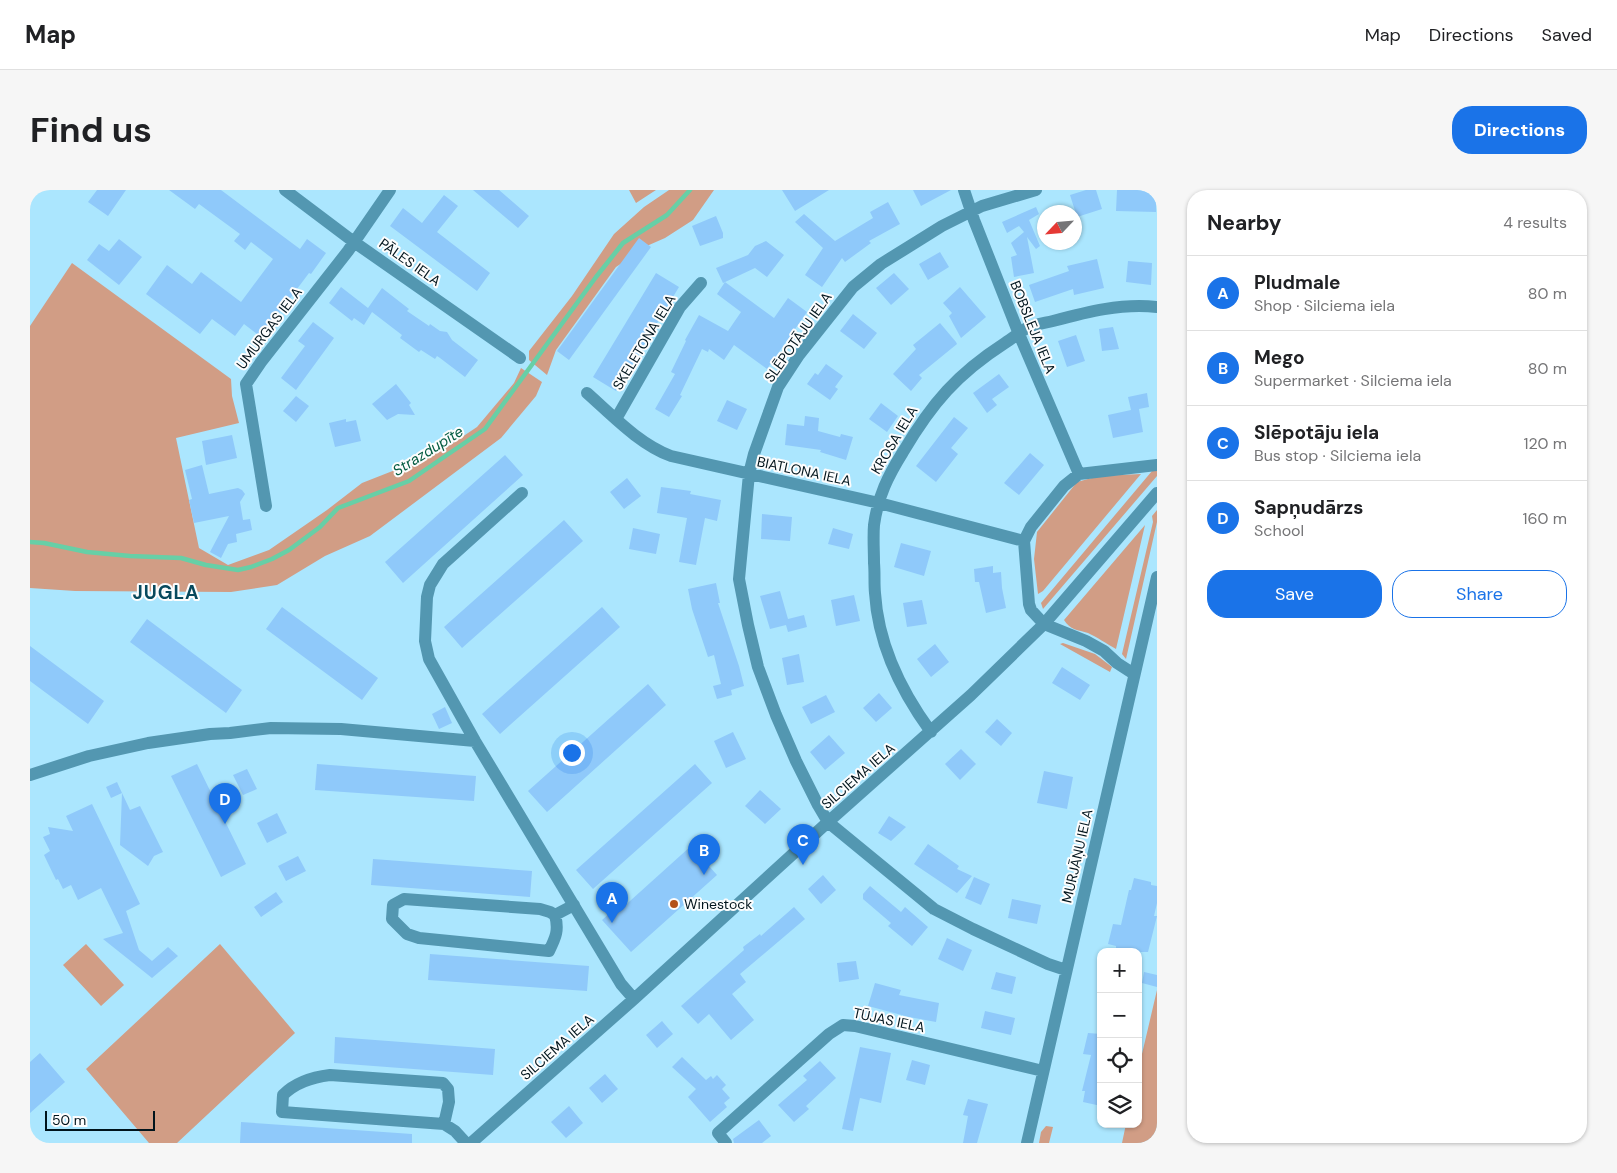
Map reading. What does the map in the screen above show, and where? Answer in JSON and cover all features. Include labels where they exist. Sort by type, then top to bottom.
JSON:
[{"type":"street","name":"PĀLES IELA","points":[[285,190],[354,242],[520,358]]},
{"type":"street","name":"UMURGAS IELA","points":[[266,506],[246,384],[354,242],[390,190]]},
{"type":"street","name":"BOBSLEJA IELA","points":[[964,190],[1019,334],[1079,474]]},
{"type":"street","name":"SLĒPOTĀJU IELA","points":[[1036,190],[971,211],[909,245],[881,264],[852,287],[799,355],[778,387],[754,454],[749,474],[739,579],[758,667],[776,715],[828,822],[934,909],[1048,964],[1066,970]]},
{"type":"street","name":"SKELETONA IELA","points":[[616,419],[680,307],[702,283]]},
{"type":"street","name":"KROSA IELA","points":[[931,732],[914,709],[898,679],[887,652],[880,623],[875,594],[874,526],[886,481],[932,407],[953,383],[973,365],[1028,327],[1110,307],[1143,305],[1157,307]]},
{"type":"street","name":"BIATLONA IELA","points":[[587,393],[655,450],[671,456],[879,502],[1024,541]]},
{"type":"street","points":[[1134,674],[1086,641],[1044,624],[1031,610],[1024,541],[1031,527],[1064,486],[1079,474],[1157,465]]},
{"type":"street","points":[[522,493],[443,564],[430,585],[427,597],[425,641],[429,659],[475,741],[621,984],[634,999]]},
{"type":"street","name":"SILCIEMA IELA","points":[[471,1143],[634,999],[828,822],[931,732],[1044,624],[1157,493]]},
{"type":"street","name":"MURJĀŅU IELA","points":[[1027,1143],[1157,577]]},
{"type":"street","points":[[30,775],[89,756],[148,743],[271,728],[341,729],[475,741]]},
{"type":"street","points":[[404,899],[540,909],[550,912],[554,916],[558,926],[557,936],[549,951],[419,938],[407,934],[392,919],[394,905],[404,899]]},
{"type":"street","points":[[554,916],[574,905]]},
{"type":"street","name":"TŪJAS IELA","points":[[726,1143],[718,1133],[829,1034],[843,1026],[855,1026],[1043,1071]]},
{"type":"street","points":[[444,1124],[448,1102],[448,1088],[443,1083],[321,1076],[292,1087],[283,1095],[282,1112],[444,1124],[455,1131],[466,1143]]},
{"type":"shaded area","points":[[629,190],[656,190],[636,203]]},
{"type":"shaded area","points":[[669,190],[714,190],[693,220],[665,238],[649,245],[616,267],[556,350],[547,375],[529,360],[529,351],[572,296],[614,234],[644,207]]},
{"type":"shaded area","points":[[72,263],[231,379],[232,396],[239,423],[176,438],[199,548],[228,565],[269,550],[362,483],[418,461],[447,447],[477,427],[514,383],[521,368],[542,382],[536,396],[501,438],[370,536],[325,556],[277,585],[231,592],[75,591],[30,588],[30,326]]},
{"type":"shaded area","points":[[1157,470],[1157,476],[1043,609],[1041,603],[1152,471]]},
{"type":"shaded area","points":[[1141,474],[1043,591],[1038,594],[1034,559],[1037,532],[1077,482],[1099,476]]},
{"type":"shaded area","points":[[1157,510],[1157,522],[1126,659],[1122,654],[1153,522],[1152,516]]},
{"type":"shaded area","points":[[1145,525],[1116,649],[1088,633],[1072,628],[1064,620]]},
{"type":"shaded area","points":[[1063,643],[1095,654],[1112,667],[1110,672],[1060,644]]},
{"type":"shaded area","points":[[86,944],[124,985],[101,1006],[63,965]]},
{"type":"shaded area","points":[[220,944],[295,1033],[177,1143],[149,1143],[86,1069]]},
{"type":"shaded area","points":[[1157,990],[1157,1143],[1122,1143],[1125,1128],[1142,1128],[1142,1054]]},
{"type":"shaded area","points":[[1046,1126],[1053,1127],[1049,1143],[1039,1143],[1041,1132]]},
{"type":"building","points":[[97,190],[126,190],[108,216],[88,202]]},
{"type":"building","points":[[169,190],[221,190],[300,249],[307,239],[326,253],[261,337],[244,324],[235,336],[212,319],[200,334],[146,294],[167,265],[192,284],[201,272],[241,302],[273,259],[251,242],[245,250],[234,241],[240,234],[199,204],[195,209]]},
{"type":"building","points":[[473,190],[499,190],[529,216],[518,228]]},
{"type":"building","points":[[782,190],[829,190],[795,211]]},
{"type":"building","points":[[913,190],[951,190],[921,206]]},
{"type":"building","points":[[1086,190],[1096,190],[1102,209],[1082,215],[1082,205],[1073,205],[1070,195]]},
{"type":"building","points":[[1117,190],[1156,190],[1156,212],[1116,211]]},
{"type":"building","points":[[444,195],[458,206],[437,232],[490,273],[477,291],[390,226],[403,208],[422,223]]},
{"type":"building","points":[[888,202],[900,224],[869,241],[871,243],[845,262],[842,258],[822,287],[805,275],[823,248],[795,222],[804,214],[835,241],[873,218],[870,212]]},
{"type":"building","points":[[1036,207],[1037,215],[1029,220],[1037,239],[1037,248],[1027,237],[1034,273],[1014,277],[1011,257],[1017,255],[1011,243],[1024,232],[1019,226],[1007,233],[1002,222]]},
{"type":"building","points":[[716,216],[723,233],[723,238],[700,246],[692,226]]},
{"type":"building","points":[[639,238],[651,247],[569,360],[557,351]]},
{"type":"building","points":[[119,239],[142,257],[119,285],[87,260],[99,244],[109,251]]},
{"type":"building","points":[[766,241],[784,255],[767,277],[755,268],[723,283],[716,268],[748,255],[755,246]]},
{"type":"building","points":[[940,252],[949,267],[928,280],[919,264]]},
{"type":"building","points":[[1097,259],[1104,288],[1074,295],[1073,289],[1035,302],[1029,285],[1069,271],[1067,266]]},
{"type":"building","points":[[1128,261],[1152,263],[1151,285],[1126,282]]},
{"type":"building","points":[[656,273],[679,287],[616,391],[593,377]]},
{"type":"building","points":[[894,273],[909,289],[891,305],[876,288]]},
{"type":"building","points":[[725,282],[774,318],[788,298],[807,312],[767,369],[734,345],[724,360],[709,349],[708,352],[702,349],[680,395],[682,396],[669,417],[655,409],[675,374],[671,372],[685,340],[699,315],[728,331],[741,312],[717,294]]},
{"type":"building","points":[[341,287],[368,308],[382,288],[409,309],[407,311],[429,326],[430,324],[440,331],[447,332],[452,340],[478,360],[465,377],[437,356],[435,359],[421,350],[419,352],[400,338],[402,335],[372,312],[364,325],[354,318],[352,321],[329,303]]},
{"type":"building","points":[[960,287],[986,317],[961,338],[949,316],[952,313],[943,303]]},
{"type":"building","points":[[853,314],[877,333],[864,349],[840,331]]},
{"type":"building","points":[[313,322],[334,338],[296,390],[281,378],[305,346],[298,341]]},
{"type":"building","points":[[940,323],[957,344],[919,375],[922,378],[911,391],[893,374],[916,349],[913,345]]},
{"type":"building","points":[[1113,327],[1119,349],[1102,351],[1099,329]]},
{"type":"building","points":[[1076,335],[1085,361],[1067,367],[1058,341]]},
{"type":"building","points":[[826,364],[843,376],[835,387],[838,389],[830,400],[807,384],[815,373],[818,375]]},
{"type":"building","points":[[999,374],[1009,387],[992,399],[997,405],[987,413],[973,393]]},
{"type":"building","points":[[396,384],[411,403],[409,405],[415,415],[398,414],[387,420],[372,404]]},
{"type":"building","points":[[1147,393],[1149,407],[1139,409],[1143,432],[1113,438],[1108,415],[1131,410],[1128,397]]},
{"type":"building","points":[[296,396],[309,406],[296,422],[283,411]]},
{"type":"building","points":[[727,400],[747,409],[737,430],[717,421]]},
{"type":"building","points":[[881,403],[898,416],[887,432],[869,419]]},
{"type":"building","points":[[805,416],[819,418],[818,431],[840,437],[841,434],[853,437],[846,460],[820,452],[821,450],[785,445],[787,424],[804,426]]},
{"type":"building","points":[[954,417],[968,428],[951,448],[958,454],[936,482],[916,466]]},
{"type":"building","points":[[346,419],[346,422],[356,420],[361,441],[335,447],[329,423]]},
{"type":"building","points":[[232,435],[237,458],[206,465],[202,441]]},
{"type":"building","points":[[1030,453],[1044,465],[1019,495],[1004,483]]},
{"type":"building","points":[[505,455],[523,475],[403,583],[385,562]]},
{"type":"building","points":[[202,465],[209,494],[238,488],[245,494],[240,502],[243,520],[250,519],[252,530],[236,534],[237,542],[228,544],[221,558],[210,552],[229,516],[194,523],[189,500],[192,499],[185,470]]},
{"type":"building","points":[[627,478],[641,496],[624,509],[610,492]]},
{"type":"building","points":[[661,487],[691,491],[690,494],[721,500],[717,521],[705,518],[696,565],[679,562],[687,518],[657,513]]},
{"type":"building","points":[[762,514],[792,517],[790,541],[761,539]]},
{"type":"building","points":[[564,520],[583,541],[462,648],[444,627]]},
{"type":"building","points":[[633,528],[660,534],[656,554],[629,549]]},
{"type":"building","points":[[833,528],[853,534],[849,549],[828,544]]},
{"type":"building","points":[[901,543],[931,551],[924,576],[894,567]]},
{"type":"building","points":[[993,566],[993,573],[1001,572],[1006,608],[986,613],[979,582],[975,582],[974,569]]},
{"type":"building","points":[[716,583],[720,603],[718,603],[744,686],[731,690],[732,695],[717,699],[713,686],[721,684],[714,655],[708,657],[692,609],[688,589]]},
{"type":"building","points":[[780,591],[788,619],[804,615],[807,627],[788,632],[786,625],[770,629],[760,596]]},
{"type":"building","points":[[854,595],[860,621],[836,626],[831,600]]},
{"type":"building","points":[[922,600],[927,624],[907,627],[903,603]]},
{"type":"building","points":[[282,607],[378,678],[362,700],[266,629]]},
{"type":"building","points":[[602,607],[620,627],[500,734],[482,714]]},
{"type":"building","points":[[147,619],[242,690],[226,713],[130,642]]},
{"type":"building","points":[[935,644],[949,662],[931,677],[917,659]]},
{"type":"building","points":[[30,646],[104,701],[88,724],[30,681]]},
{"type":"building","points":[[799,654],[804,682],[787,685],[782,658]]},
{"type":"building","points":[[1062,667],[1090,685],[1080,700],[1052,683]]},
{"type":"building","points":[[648,684],[666,705],[547,812],[528,791]]},
{"type":"building","points":[[879,693],[892,708],[876,722],[863,708]]},
{"type":"building","points":[[826,695],[835,712],[811,724],[802,707]]},
{"type":"building","points":[[445,707],[452,723],[439,729],[432,714]]},
{"type":"building","points":[[997,719],[1012,733],[1001,746],[985,732]]},
{"type":"building","points":[[733,732],[746,759],[726,768],[714,741]]},
{"type":"building","points":[[829,735],[845,753],[825,770],[810,752]]},
{"type":"building","points":[[961,749],[976,764],[960,780],[945,764]]},
{"type":"building","points":[[197,764],[246,864],[221,877],[171,776]]},
{"type":"building","points":[[317,764],[476,776],[474,801],[315,790]]},
{"type":"building","points":[[695,764],[712,783],[593,889],[576,870]]},
{"type":"building","points":[[247,769],[257,789],[243,795],[233,775]]},
{"type":"building","points":[[1044,771],[1073,777],[1067,809],[1037,803]]},
{"type":"building","points":[[117,782],[122,793],[111,798],[106,787]]},
{"type":"building","points":[[760,790],[781,809],[765,824],[745,806]]},
{"type":"building","points":[[122,793],[130,810],[140,806],[163,852],[154,856],[148,866],[120,845]]},
{"type":"building","points":[[92,804],[140,904],[126,911],[139,950],[152,961],[168,947],[178,956],[152,978],[103,939],[123,933],[101,888],[78,900],[71,885],[63,889],[58,879],[56,880],[44,855],[50,851],[43,837],[50,834],[48,827],[73,831],[66,816]]},
{"type":"building","points":[[277,813],[287,833],[267,843],[257,823]]},
{"type":"building","points":[[889,816],[906,827],[891,841],[878,833]]},
{"type":"building","points":[[928,844],[959,866],[957,869],[972,876],[957,893],[914,864]]},
{"type":"building","points":[[691,846],[717,875],[631,952],[602,920],[617,907],[620,910]]},
{"type":"building","points":[[298,856],[306,871],[286,881],[278,866]]},
{"type":"building","points":[[373,859],[532,871],[530,897],[371,885]]},
{"type":"building","points":[[823,875],[836,890],[821,904],[808,889]]},
{"type":"building","points":[[974,877],[990,884],[981,905],[965,898]]},
{"type":"building","points":[[1134,878],[1151,882],[1151,885],[1157,886],[1157,903],[1154,916],[1157,916],[1148,952],[1142,952],[1142,948],[1116,948],[1116,946],[1108,944],[1113,924],[1121,925],[1129,890],[1131,890]]},
{"type":"building","points":[[870,886],[901,912],[905,907],[928,927],[912,946],[888,926],[891,923],[863,899],[863,894]]},
{"type":"building","points":[[276,892],[283,902],[261,917],[254,907]]},
{"type":"building","points":[[1012,899],[1041,905],[1037,924],[1008,918]]},
{"type":"building","points":[[794,907],[805,919],[740,974],[746,982],[732,994],[754,1020],[731,1040],[709,1014],[698,1024],[681,1006],[744,950],[743,947],[760,934],[761,936]]},
{"type":"building","points":[[947,938],[972,950],[963,971],[938,959]]},
{"type":"building","points":[[430,954],[589,966],[587,991],[428,980]]},
{"type":"building","points":[[856,961],[859,979],[839,982],[837,963]]},
{"type":"building","points":[[996,972],[1016,977],[1012,994],[991,989]]},
{"type":"building","points":[[1144,972],[1157,975],[1157,987],[1142,983]]},
{"type":"building","points":[[875,983],[901,990],[899,995],[939,1003],[936,1022],[868,1006]]},
{"type":"building","points":[[985,1011],[1015,1018],[1011,1035],[981,1028]]},
{"type":"building","points":[[662,1021],[673,1034],[657,1048],[646,1035]]},
{"type":"building","points":[[1088,1033],[1097,1034],[1097,1105],[1083,1102],[1085,1091],[1082,1091],[1091,1055],[1083,1054]]},
{"type":"building","points":[[335,1037],[495,1049],[493,1075],[334,1063]]},
{"type":"building","points":[[860,1047],[891,1053],[881,1103],[860,1098],[853,1131],[842,1129]]},
{"type":"building","points":[[40,1053],[65,1082],[30,1113],[30,1062]]},
{"type":"building","points":[[682,1057],[706,1080],[711,1076],[713,1079],[717,1075],[726,1085],[722,1089],[730,1098],[724,1103],[727,1107],[710,1122],[688,1097],[696,1089],[672,1067]]},
{"type":"building","points":[[912,1060],[930,1065],[925,1085],[906,1080]]},
{"type":"building","points":[[820,1061],[836,1078],[806,1106],[809,1109],[794,1122],[778,1105],[807,1080],[803,1076]]},
{"type":"building","points":[[605,1074],[618,1089],[602,1103],[589,1088]]},
{"type":"building","points":[[968,1099],[988,1104],[977,1143],[963,1143],[968,1116],[963,1115]]},
{"type":"building","points":[[569,1106],[583,1123],[566,1138],[551,1122]]},
{"type":"building","points":[[759,1120],[771,1136],[762,1143],[734,1143],[733,1139]]},
{"type":"building","points":[[241,1122],[412,1134],[412,1143],[240,1143]]},
{"type":"waterway","name":"Strazdupīte","points":[[30,542],[87,552],[181,558],[206,565],[238,570],[272,559],[289,550],[320,527],[338,508],[409,481],[485,429],[623,243],[667,215],[690,190]]},
{"type":"place","name":"Sapņudārzs","points":[[225,824]]},
{"type":"place","name":"Slēpotāju iela","points":[[803,865]]},
{"type":"place","name":"Mego","points":[[704,875]]},
{"type":"place","name":"Winestock","points":[[674,904]]},
{"type":"place","name":"Pludmale","points":[[612,923]]},
{"type":"district","name":"JUGLA","points":[[166,592]]}]
